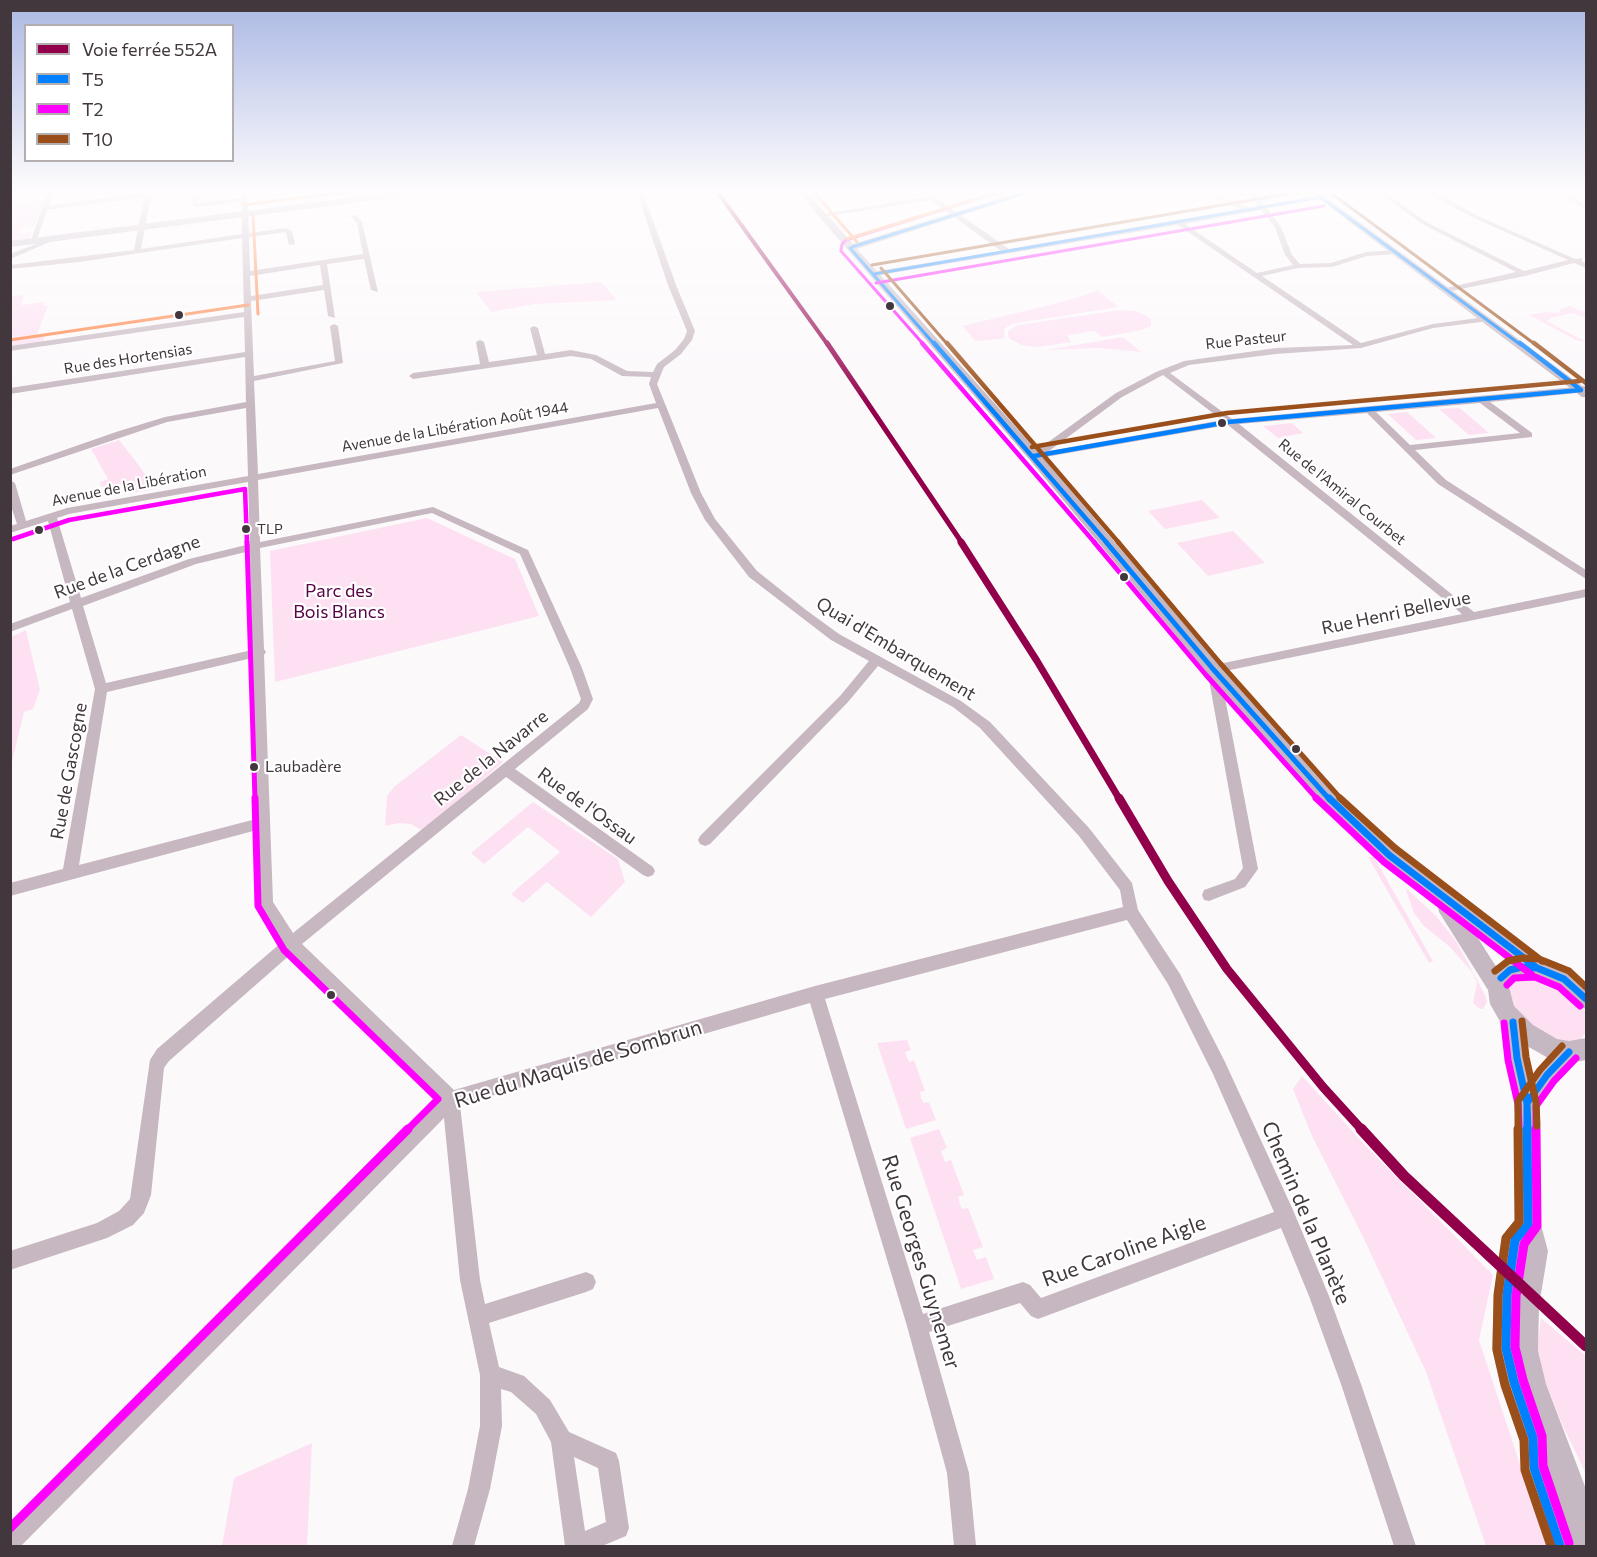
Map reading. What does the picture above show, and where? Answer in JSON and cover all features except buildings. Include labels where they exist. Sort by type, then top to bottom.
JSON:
[{"type":"main road","points":[[864,263],[1034,456],[1213,669],[1332,802],[1389,855],[1430,888],[1537,968],[1564,979],[1586,998]]},
{"type":"main road","points":[[1410,263],[1585,391]]},
{"type":"main road","points":[[1430,888],[1469,939],[1498,987],[1501,1004],[1513,1022],[1539,1042],[1578,1050]]},
{"type":"main road","points":[[1498,987],[1502,976],[1510,969],[1537,968]]},
{"type":"main road","points":[[1513,1022],[1517,1058],[1527,1103],[1528,1225],[1535,1251],[1526,1306],[1524,1351],[1532,1384],[1587,1527]]},
{"type":"main road","points":[[1527,1103],[1547,1075],[1578,1050]]},
{"type":"main road","points":[[1528,1225],[1515,1240],[1507,1295],[1506,1348],[1514,1382],[1572,1546]]},
{"type":"main road","points":[[1533,1438],[1534,1468],[1560,1546]]},
{"type":"street","points":[[10,267],[47,263]]},
{"type":"street","points":[[246,263],[266,903],[291,944],[451,1099],[470,1280],[490,1375],[491,1426],[479,1489],[463,1546]]},
{"type":"street","points":[[247,274],[323,263],[332,316]]},
{"type":"street","points":[[369,263],[375,290]]},
{"type":"street","points":[[413,376],[579,353],[626,374],[655,375],[660,366],[688,340],[691,331],[664,263]]},
{"type":"street","points":[[874,274],[943,263]]},
{"type":"street","points":[[1238,263],[1361,346]]},
{"type":"street","points":[[1295,263],[1298,266]]},
{"type":"street","points":[[1256,275],[1298,266],[1339,263]]},
{"type":"street","points":[[1503,263],[1526,274]]},
{"type":"street","points":[[1449,290],[1570,263]]},
{"type":"street","points":[[248,299],[327,287]]},
{"type":"street","points":[[10,349],[249,314]]},
{"type":"street","name":"Rue Pasteur","points":[[1034,456],[1119,395],[1164,372],[1193,362],[1255,353],[1361,346],[1433,326],[1486,319]]},
{"type":"street","points":[[251,379],[339,363],[334,326]]},
{"type":"street","points":[[534,328],[542,357]]},
{"type":"street","points":[[480,342],[485,365]]},
{"type":"street","name":"Rue des Hortensias","points":[[10,391],[250,354]]},
{"type":"street","name":"Rue de l'Amiral Courbet","points":[[1164,372],[1472,616]]},
{"type":"street","name":"Quai d'Embarquement","points":[[655,375],[653,384],[660,405],[696,493],[710,520],[727,544],[753,573],[835,637],[949,699],[985,725],[1084,832],[1127,888],[1131,912]]},
{"type":"street","points":[[1034,456],[1228,422],[1585,391]]},
{"type":"street","points":[[1407,448],[1528,435],[1482,400]]},
{"type":"street","points":[[10,472],[165,420],[252,404]]},
{"type":"street","name":"Avenue de la Libération Août 1944","points":[[254,478],[660,405]]},
{"type":"street","points":[[1369,410],[1442,483],[1587,575]]},
{"type":"street","name":"Avenue de la Libération","points":[[10,530],[67,511],[254,478]]},
{"type":"street","points":[[10,483],[22,525]]},
{"type":"street","name":"Rue de la Cerdagne","points":[[10,628],[193,561],[256,545],[428,510],[525,552]]},
{"type":"street","name":"Rue de Gascogne","points":[[51,516],[101,689],[70,874]]},
{"type":"street","name":"Rue de la Navarre","points":[[10,1262],[100,1232],[126,1218],[137,1206],[142,1195],[154,1081],[159,1061],[163,1055],[291,944],[584,705],[587,699],[576,668],[525,552]]},
{"type":"street","name":"Rue Henri Bellevue","points":[[1213,669],[1587,593]]},
{"type":"street","points":[[101,689],[260,652]]},
{"type":"street","points":[[705,840],[844,699],[876,660]]},
{"type":"street","points":[[1209,894],[1240,883],[1251,869],[1213,669]]},
{"type":"street","name":"Rue de l'Ossau","points":[[506,770],[648,871]]},
{"type":"street","points":[[10,890],[265,822]]},
{"type":"street","name":"Rue du Maquis de Sombrun","points":[[10,1541],[451,1099],[815,994],[1131,912]]},
{"type":"street","name":"Chemin de la Planète","points":[[1131,912],[1184,999],[1219,1068],[1286,1217],[1339,1351],[1406,1546]]},
{"type":"street","name":"Rue Georges Guynemer","points":[[815,994],[917,1326],[958,1473],[965,1546]]},
{"type":"street","name":"Rue Caroline Aigle","points":[[917,1326],[1023,1292],[1038,1309],[1286,1217]]},
{"type":"street","points":[[478,1316],[586,1282]]},
{"type":"street","points":[[490,1375],[517,1383],[543,1407],[561,1440]]},
{"type":"green space","points":[[601,282],[617,300],[535,304],[491,312],[476,292]]},
{"type":"green space","points":[[1096,291],[1118,307],[1011,324],[1004,329],[1005,338],[976,341],[962,326],[1066,301]]},
{"type":"green space","points":[[24,295],[21,305],[45,302],[43,306],[48,306],[37,335],[45,336],[43,342],[11,347],[10,297]]},
{"type":"green space","points":[[1570,306],[1586,313],[1586,318],[1573,313],[1547,321],[1586,342],[1576,340],[1529,315],[1545,312],[1557,313],[1560,312],[1559,309]]},
{"type":"green space","points":[[1120,310],[1135,311],[1147,316],[1151,319],[1151,326],[1142,330],[1102,337],[1095,331],[1067,335],[1071,342],[1038,347],[1022,345],[1010,339],[1008,335],[1008,331],[1018,325]]},
{"type":"green space","points":[[1123,337],[1141,352],[1099,348],[1046,350]]},
{"type":"green space","points":[[1459,408],[1489,433],[1469,435],[1439,409]]},
{"type":"green space","points":[[1407,412],[1436,438],[1416,440],[1388,414]]},
{"type":"green space","points":[[1292,423],[1303,433],[1278,438],[1263,426]]},
{"type":"green space","points":[[119,440],[156,489],[132,493],[134,481],[101,487],[100,482],[108,479],[91,449]]},
{"type":"green space","points":[[1202,500],[1220,518],[1165,529],[1148,511]]},
{"type":"green space","name":"Parc des Bois Blancs","points":[[427,518],[515,559],[539,616],[275,682],[270,551]]},
{"type":"green space","points":[[1233,531],[1265,563],[1208,576],[1177,543]]},
{"type":"green space","points":[[26,630],[40,690],[33,709],[24,712],[11,766],[11,637]]},
{"type":"green space","points":[[461,735],[503,762],[423,831],[411,824],[399,823],[385,826],[387,796],[394,787]]},
{"type":"green space","points":[[533,802],[618,859],[625,882],[591,917],[547,882],[523,903],[511,894],[560,852],[528,827],[484,864],[471,853]]},
{"type":"green space","points":[[1368,857],[1374,857],[1433,961],[1429,963]]},
{"type":"green space","points":[[1405,887],[1436,916],[1456,941],[1485,995],[1487,1002],[1483,1009],[1473,1003],[1477,983],[1472,972],[1450,947],[1424,926],[1414,913]]},
{"type":"green space","points":[[1524,974],[1542,976],[1577,998],[1586,1013],[1586,1032],[1580,1040],[1564,1043],[1545,1037],[1513,1009],[1508,993],[1512,981]]},
{"type":"green space","points":[[907,1040],[911,1050],[905,1052],[909,1062],[914,1060],[925,1091],[920,1092],[921,1098],[924,1103],[929,1102],[936,1120],[906,1129],[877,1043]]},
{"type":"green space","points":[[1302,1076],[1364,1144],[1493,1275],[1479,1340],[1547,1546],[1486,1546],[1426,1372],[1364,1239],[1312,1136],[1293,1089]]},
{"type":"green space","points":[[939,1129],[947,1148],[941,1151],[945,1162],[951,1160],[964,1195],[958,1197],[960,1204],[962,1209],[968,1208],[983,1247],[973,1250],[977,1260],[986,1257],[994,1279],[961,1289],[910,1138]]},
{"type":"green space","points":[[1541,1318],[1586,1356],[1586,1474],[1536,1360]]},
{"type":"green space","points":[[312,1443],[307,1546],[222,1546],[234,1478]]},
{"type":"rail line","name":"552A","points":[[769,263],[927,488],[1037,661],[1168,881],[1227,969],[1323,1087],[1404,1176],[1586,1346]]},
{"type":"transit line","points":[[255,263],[258,314]]},
{"type":"transit line","name":"T2","points":[[851,263],[1027,462],[1206,675],[1325,808],[1384,862],[1532,975]]},
{"type":"transit line","name":"T5","points":[[863,263],[1034,456],[1213,669],[1332,802],[1389,855],[1537,968]]},
{"type":"transit line","name":"T10","points":[[872,265],[886,263]]},
{"type":"transit line","name":"T5","points":[[874,274],[940,263]]},
{"type":"transit line","name":"T2","points":[[876,283],[994,263]]},
{"type":"transit line","name":"T5","points":[[1412,263],[1581,390]]},
{"type":"transit line","name":"T10","points":[[1427,263],[1586,383]]},
{"type":"transit line","name":"T10","points":[[881,268],[1041,450],[1220,663],[1338,796],[1395,848],[1542,961]]},
{"type":"transit line","points":[[10,340],[248,305]]},
{"type":"transit line","name":"T10","points":[[1032,447],[1227,413],[1580,381]]},
{"type":"transit line","name":"T5","points":[[1034,456],[1228,422],[1581,390]]},
{"type":"transit line","name":"T2","points":[[10,1528],[438,1099],[284,950],[258,906],[245,489],[69,520],[13,539]]},
{"type":"transit line","name":"T10","points":[[1495,971],[1508,961],[1522,958],[1539,959],[1569,971],[1586,987]]},
{"type":"transit line","name":"T5","points":[[1501,978],[1510,970],[1522,967],[1537,968],[1564,979],[1586,999]]},
{"type":"transit line","name":"T2","points":[[1507,985],[1514,978],[1535,977],[1559,987],[1580,1006]]},
{"type":"transit line","name":"T10","points":[[1522,1021],[1526,1057],[1536,1102],[1537,1126]]},
{"type":"transit line","name":"T5","points":[[1513,1022],[1517,1058],[1527,1103],[1528,1225],[1515,1240],[1507,1295],[1506,1348],[1514,1382],[1533,1438],[1534,1468],[1560,1546]]},
{"type":"transit line","name":"T2","points":[[1504,1023],[1508,1060],[1518,1104],[1519,1126]]},
{"type":"transit line","name":"T10","points":[[1551,1546],[1525,1470],[1524,1440],[1505,1385],[1497,1350],[1498,1295],[1506,1238],[1519,1222],[1518,1101],[1540,1070],[1562,1046]]},
{"type":"transit line","name":"T5","points":[[1528,1130],[1527,1103],[1547,1075],[1569,1052]]},
{"type":"transit line","name":"T2","points":[[1569,1543],[1543,1466],[1542,1436],[1523,1380],[1515,1347],[1516,1296],[1524,1244],[1537,1226],[1536,1106],[1554,1081],[1576,1058]]},
{"type":"place","name":"TLP","points":[[246,529]]},
{"type":"place","name":"Laubadère","points":[[254,767]]}]
